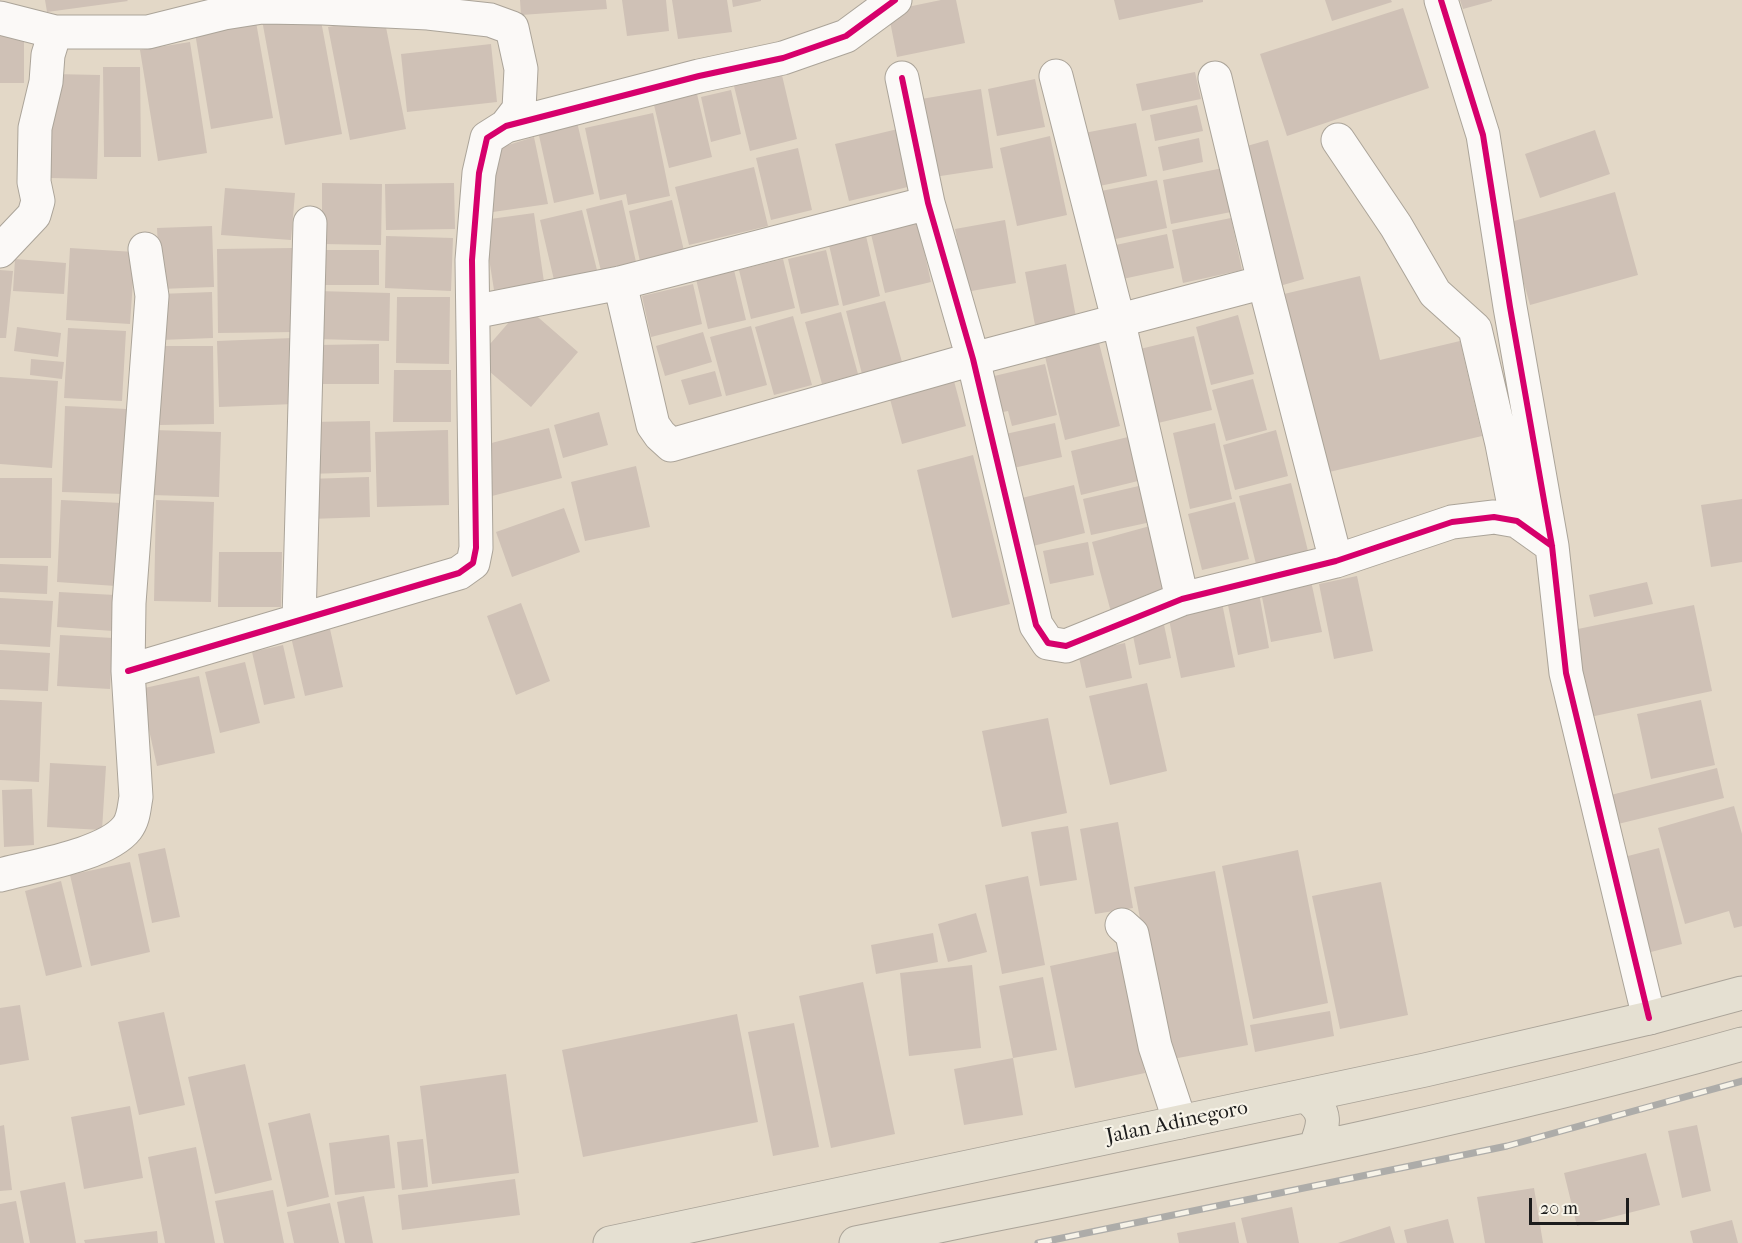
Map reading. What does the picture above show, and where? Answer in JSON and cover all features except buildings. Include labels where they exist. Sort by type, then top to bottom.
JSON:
[{"type":"highway","name":"Jalan Adinegoro","points":[[610,1243],[1425,1070],[1649,1018],[1742,993]]},
{"type":"highway","points":[[856,1243],[1315,1148],[1652,1069],[1742,1044]]},
{"type":"highway","points":[[1425,1070],[1419,1084],[1418,1098],[1432,1121]]},
{"type":"highway","points":[[1305,1096],[1317,1103],[1323,1116],[1315,1148]]},
{"type":"street","points":[[128,671],[459,573],[473,563],[476,548],[472,260],[479,173],[487,138],[506,126],[699,76],[783,58],[846,36],[895,0]]},
{"type":"street","points":[[1442,0],[1483,135],[1510,307],[1552,546],[1566,673],[1649,1018]]},
{"type":"street","points":[[0,18],[55,32],[148,32],[224,13],[262,7],[430,6],[490,20],[512,28],[521,69],[519,109],[506,126]]},
{"type":"street","points":[[0,251],[34,215],[38,201],[34,182],[35,128],[46,82],[48,55],[55,32]]},
{"type":"street","points":[[1056,76],[1118,319],[1182,599]]},
{"type":"street","points":[[902,78],[928,203],[973,359],[1036,624],[1048,643],[1066,646],[1182,599],[1336,561],[1452,522],[1494,517],[1517,521],[1552,546]]},
{"type":"street","points":[[1215,78],[1264,282],[1336,561]]},
{"type":"street","points":[[1338,140],[1396,226],[1435,293],[1475,329],[1502,444],[1517,521]]},
{"type":"street","points":[[473,312],[620,283],[928,203]]},
{"type":"street","points":[[299,619],[310,223]]},
{"type":"street","points":[[0,876],[93,850],[116,839],[128,827],[133,814],[136,797],[128,671],[129,603],[152,296],[145,249]]},
{"type":"street","points":[[620,283],[654,425],[660,435],[671,445],[1118,319],[1264,282]]},
{"type":"street","points":[[1122,925],[1132,934],[1155,1046],[1180,1122]]},
{"type":"railway","points":[[1038,1243],[1507,1146],[1742,1081]]},
{"type":"cycle path","points":[[128,671],[459,573],[473,563],[476,548],[472,260],[479,173],[487,138],[506,126],[699,76],[783,58],[846,36],[895,0]]},
{"type":"cycle path","points":[[1441,0],[1483,135],[1510,307],[1552,546],[1566,673],[1649,1018]]},
{"type":"cycle path","points":[[902,78],[928,203],[973,359],[1036,625],[1048,643],[1066,646],[1182,599],[1336,561],[1452,522],[1494,517],[1517,521],[1552,546]]}]
